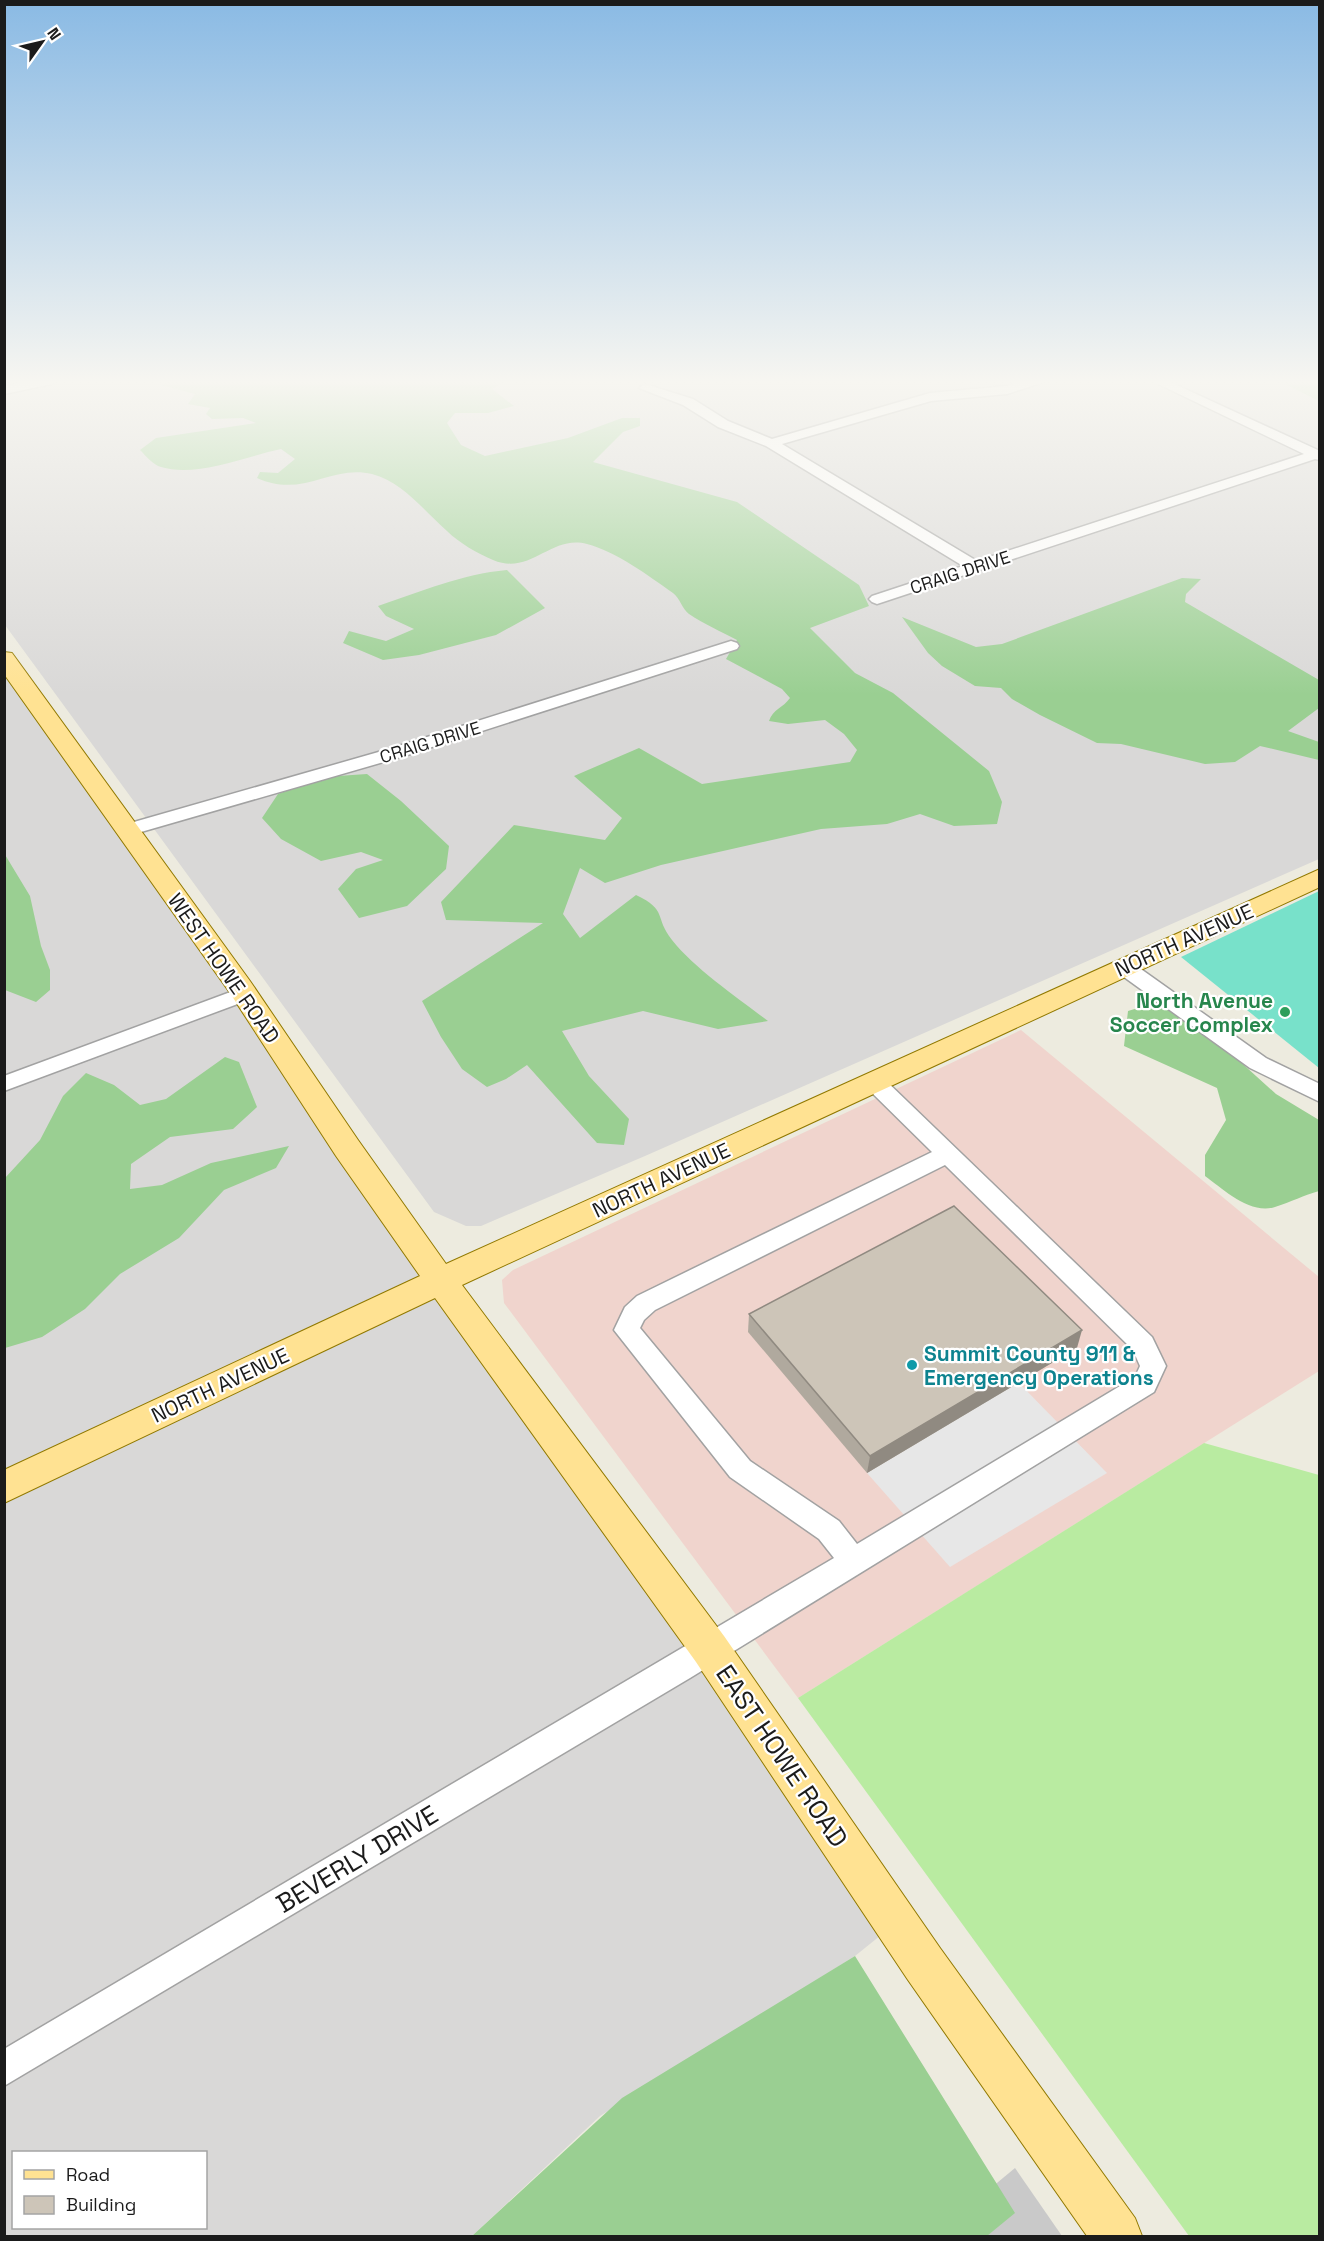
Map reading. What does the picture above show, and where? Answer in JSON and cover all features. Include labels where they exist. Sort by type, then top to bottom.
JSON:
[{"type":"main road","name":"WEST HOWE ROAD","points":[[4,658],[244,994],[440,1281]]},
{"type":"main road","name":"NORTH AVENUE","points":[[4,1487],[440,1281],[1320,877]]},
{"type":"main road","name":"EAST HOWE ROAD","points":[[440,1281],[710,1649],[924,1964],[1117,2236]]},
{"type":"street","points":[[841,486],[976,567]]},
{"type":"street","name":"CRAIG DRIVE","points":[[878,599],[1225,486]]},
{"type":"street","name":"CRAIG DRIVE","points":[[127,830],[395,753],[731,646]]},
{"type":"street","points":[[1124,967],[1258,1063],[1320,1094]]},
{"type":"street","points":[[4,1084],[244,994]]},
{"type":"street","name":"BEVERLY DRIVE","points":[[4,2069],[710,1649],[1145,1384],[1153,1366],[1143,1344],[874,1082]]},
{"type":"street","points":[[854,1562],[829,1530],[740,1469],[627,1330],[634,1314],[646,1304],[947,1154]]},
{"type":"shaded area","points":[[4,486],[1319,486],[1319,859],[645,1156],[481,1226],[466,1226],[434,1212],[5,625]]},
{"type":"shaded area","points":[[4,658],[896,1923],[855,1956],[600,2116],[472,2236],[5,2236]]},
{"type":"shaded area","name":"North Avenue Soccer Complex","points":[[1319,891],[1319,1068],[1181,957]]},
{"type":"shaded area","points":[[1021,1030],[1319,1277],[1319,1371],[798,1698],[504,1303],[502,1280],[513,1270]]},
{"type":"shaded area","points":[[1018,1382],[1107,1473],[950,1567],[867,1473]]},
{"type":"shaded area","points":[[1015,2168],[1062,2236],[933,2236]]},
{"type":"green space","points":[[397,486],[678,486],[737,502],[859,585],[869,606],[810,628],[855,673],[893,693],[989,771],[1002,802],[997,824],[954,826],[920,814],[887,824],[821,829],[661,865],[605,883],[580,868],[563,914],[580,938],[636,895],[653,905],[672,940],[692,962],[768,1021],[718,1029],[643,1011],[562,1031],[589,1076],[629,1119],[624,1145],[597,1143],[527,1065],[506,1079],[487,1087],[462,1069],[441,1037],[422,1001],[543,923],[446,920],[441,902],[514,825],[605,840],[622,818],[574,776],[639,748],[702,784],[850,762],[857,750],[844,734],[825,720],[788,724],[769,721],[790,698],[782,689],[726,659],[737,640],[689,614],[673,593],[632,565],[598,547],[574,542],[519,563],[493,560],[457,540]]},
{"type":"green space","points":[[507,570],[545,608],[496,635],[419,655],[383,660],[343,643],[349,631],[386,641],[414,629],[386,616],[378,606],[457,579]]},
{"type":"green space","points":[[1182,578],[1201,579],[1186,594],[1185,602],[1319,680],[1319,708],[1288,731],[1319,742],[1319,760],[1260,746],[1235,762],[1205,764],[1121,744],[1097,743],[1012,699],[1001,688],[975,686],[942,666],[928,653],[902,617],[976,647],[1002,644]]},
{"type":"green space","points":[[367,774],[401,801],[449,846],[446,869],[407,906],[359,918],[338,889],[356,869],[383,860],[361,852],[321,861],[281,839],[262,818],[278,794],[323,777]]},
{"type":"green space","points":[[4,853],[30,896],[41,946],[50,970],[50,990],[36,1002],[5,990]]},
{"type":"green space","points":[[1161,1001],[1224,1047],[1276,1094],[1319,1120],[1319,1191],[1275,1207],[1256,1207],[1228,1194],[1205,1176],[1205,1155],[1226,1120],[1217,1088],[1124,1046],[1128,1011]]},
{"type":"green space","points":[[225,1057],[239,1062],[257,1107],[233,1129],[170,1137],[131,1164],[130,1189],[162,1185],[211,1163],[289,1146],[276,1168],[224,1190],[179,1238],[120,1274],[85,1309],[42,1337],[5,1348],[5,1178],[40,1140],[63,1096],[86,1073],[114,1085],[140,1105],[166,1099]]},
{"type":"green space","points":[[1204,1443],[1319,1475],[1319,2236],[1189,2236],[798,1698]]},
{"type":"green space","points":[[855,1956],[1015,2213],[987,2236],[472,2236],[622,2098]]},
{"type":"building","name":"Summit County 911 & Emergency Operations","points":[[954,1206],[1082,1330],[870,1456],[749,1314]]},
{"type":"place","name":"North Avenue Soccer Complex","points":[[1285,1012]]},
{"type":"place","name":"Summit County 911 & Emergency Operations","points":[[912,1365]]}]
